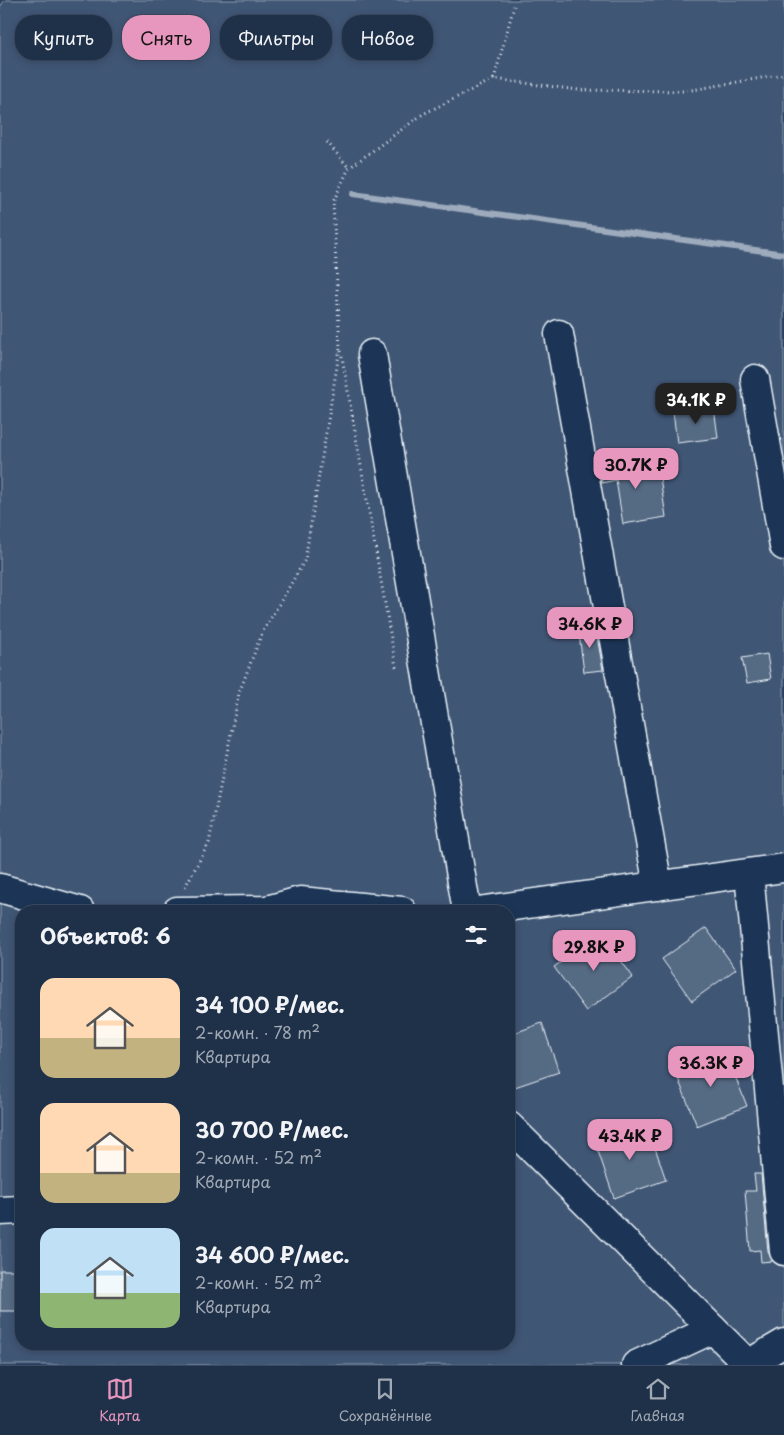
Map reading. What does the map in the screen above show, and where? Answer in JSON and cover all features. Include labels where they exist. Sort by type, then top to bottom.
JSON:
[{"type":"street","points":[[559,334],[658,886]]},
{"type":"street","points":[[372,354],[466,905]]},
{"type":"street","points":[[755,379],[784,546]]},
{"type":"street","points":[[515,906],[784,868]]},
{"type":"street","points":[[749,873],[784,1251]]},
{"type":"street","points":[[0,888],[59,905]]},
{"type":"street","points":[[288,905],[300,902],[334,905]]},
{"type":"street","points":[[515,1132],[749,1364],[784,1343]]},
{"type":"street","points":[[0,1211],[15,1210]]},
{"type":"street","points":[[636,1365],[714,1329]]},
{"type":"path","points":[[494,79],[514,6]]},
{"type":"path","points":[[326,142],[348,168]]},
{"type":"path","points":[[340,348],[396,667]]},
{"type":"shaded area","points":[[5,0],[784,0],[784,1365],[0,1365],[0,7]]},
{"type":"building","points":[[714,407],[718,438],[677,443],[673,412]]},
{"type":"building","points":[[624,459],[625,469],[658,464],[666,517],[623,524],[616,480],[602,483],[599,463]]},
{"type":"building","points":[[595,625],[603,670],[584,672],[578,627]]},
{"type":"building","points":[[767,654],[771,679],[747,683],[742,658]]},
{"type":"building","points":[[706,928],[736,969],[692,1001],[662,959]]},
{"type":"building","points":[[601,933],[633,977],[586,1011],[554,967]]},
{"type":"building","points":[[542,1023],[559,1072],[515,1087],[515,1033]]},
{"type":"building","points":[[725,1051],[747,1106],[697,1126],[675,1071]]},
{"type":"building","points":[[647,1124],[666,1180],[614,1198],[595,1142]]},
{"type":"building","points":[[754,1174],[761,1174],[768,1252],[773,1261],[761,1262],[760,1250],[750,1251],[745,1191],[756,1191]]},
{"type":"building","points":[[0,1270],[15,1270],[15,1311],[0,1311]]},
{"type":"waterway","points":[[353,194],[784,254]]}]
